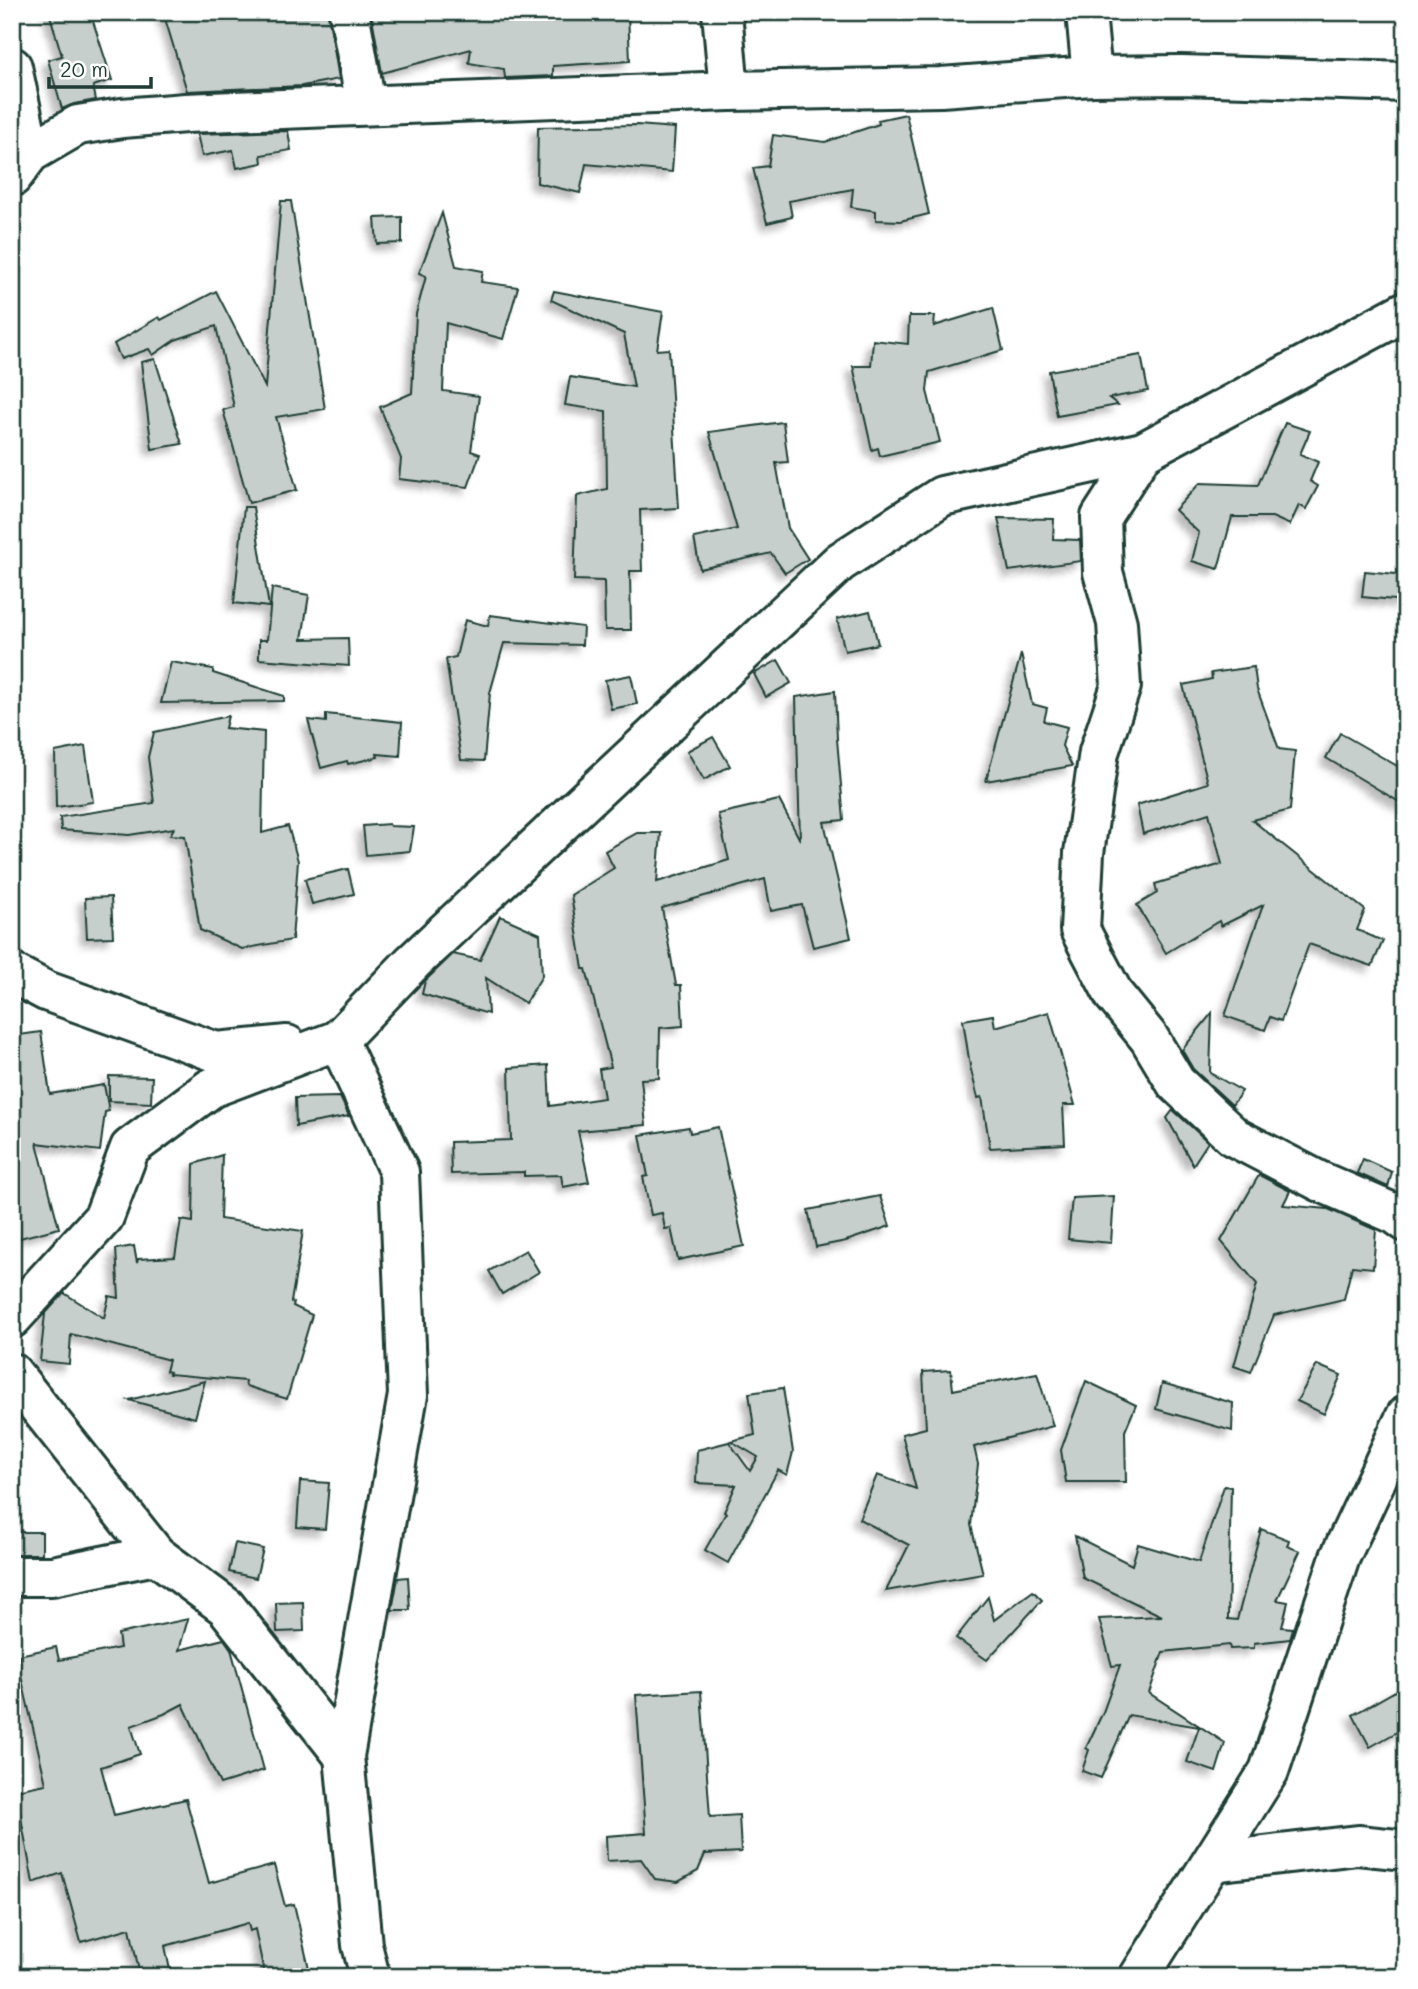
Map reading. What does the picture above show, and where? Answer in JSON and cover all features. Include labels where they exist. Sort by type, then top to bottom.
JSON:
[{"type":"street","points":[[349,12],[366,105]]},
{"type":"street","points":[[722,12],[729,91]]},
{"type":"street","points":[[1086,12],[1092,76]]},
{"type":"street","points":[[12,67],[21,165],[78,125],[121,118],[366,105],[729,91],[941,87],[1092,76],[1181,75],[1406,82]]},
{"type":"street","points":[[12,1318],[104,1217],[130,1148],[211,1088],[338,1040],[413,962],[840,562],[942,496],[1143,452],[1406,311]]},
{"type":"street","points":[[1143,452],[1101,517],[1103,572],[1117,623],[1121,686],[1099,752],[1084,853],[1080,930],[1114,995],[1149,1038],[1176,1083],[1234,1138],[1319,1181],[1395,1214],[1406,1222]]},
{"type":"street","points":[[12,973],[46,991],[216,1052],[338,1040]]},
{"type":"street","points":[[338,1040],[399,1172],[408,1395],[344,1756],[360,1966]]},
{"type":"street","points":[[12,1373],[156,1555],[226,1607],[344,1756]]},
{"type":"street","points":[[1139,1977],[1269,1771],[1340,1558],[1406,1416]]},
{"type":"street","points":[[12,1576],[52,1576],[156,1555]]},
{"type":"street","points":[[1212,1862],[1358,1845],[1406,1850]]},
{"type":"building","points":[[49,12],[90,12],[112,80],[93,86],[96,100],[62,109],[48,60],[62,56]]},
{"type":"building","points":[[163,12],[328,12],[339,79],[302,86],[187,91]]},
{"type":"building","points":[[371,12],[628,12],[630,61],[553,66],[553,76],[505,78],[504,69],[469,63],[471,49],[382,73]]},
{"type":"building","points":[[906,114],[929,214],[900,221],[876,220],[876,211],[851,207],[853,189],[789,201],[792,217],[767,223],[753,168],[768,166],[773,135],[825,142],[879,124],[878,120]]},
{"type":"building","points":[[637,125],[675,128],[672,172],[586,164],[580,193],[537,183],[538,127]]},
{"type":"building","points":[[288,131],[291,150],[261,155],[262,163],[237,168],[233,150],[202,156],[197,134]]},
{"type":"building","points":[[281,201],[291,201],[325,409],[276,417],[297,490],[249,503],[223,410],[234,407],[216,326],[175,340],[153,355],[149,349],[121,359],[114,344],[159,317],[161,320],[216,291],[265,387]]},
{"type":"building","points":[[442,213],[456,266],[483,271],[481,282],[518,287],[503,339],[446,323],[443,391],[479,396],[471,451],[480,454],[468,487],[399,479],[401,459],[380,407],[412,393],[416,314],[426,276],[419,273]]},
{"type":"building","points":[[402,217],[402,243],[377,244],[375,218]]},
{"type":"building","points":[[554,291],[663,312],[657,350],[669,349],[679,508],[640,510],[642,571],[630,571],[631,630],[605,630],[604,581],[574,580],[577,496],[607,489],[606,411],[565,405],[570,377],[634,387],[624,334],[551,300]]},
{"type":"building","points":[[993,308],[1003,350],[929,372],[927,391],[940,442],[880,456],[878,448],[872,450],[853,366],[871,366],[873,340],[908,344],[909,316],[935,316],[934,326]]},
{"type":"building","points":[[1141,355],[1148,391],[1109,398],[1118,405],[1057,416],[1049,371]]},
{"type":"building","points":[[155,359],[182,444],[152,449],[141,362]]},
{"type":"building","points":[[783,422],[788,462],[776,463],[788,528],[808,559],[785,573],[771,553],[700,569],[694,538],[737,529],[709,432]]},
{"type":"building","points":[[1285,423],[1310,431],[1300,454],[1318,462],[1310,481],[1318,486],[1306,509],[1299,505],[1290,525],[1272,517],[1232,517],[1218,569],[1192,561],[1199,533],[1175,510],[1200,483],[1258,485]]},
{"type":"building","points":[[244,507],[253,507],[269,607],[234,603]]},
{"type":"building","points":[[998,518],[1054,519],[1053,539],[1080,540],[1081,561],[1009,571]]},
{"type":"building","points":[[1365,571],[1406,575],[1406,601],[1362,597]]},
{"type":"building","points":[[272,588],[309,595],[302,639],[348,638],[349,666],[259,659],[259,640],[267,640]]},
{"type":"building","points":[[870,611],[878,644],[845,651],[837,619]]},
{"type":"building","points":[[490,615],[583,627],[582,645],[504,643],[490,693],[484,761],[461,760],[446,659],[456,657],[465,620],[488,626]]},
{"type":"building","points":[[1021,654],[1032,704],[1047,708],[1044,721],[1067,727],[1062,746],[1072,766],[986,781]]},
{"type":"building","points":[[778,660],[791,683],[766,697],[754,674]]},
{"type":"building","points":[[171,662],[213,669],[213,673],[284,696],[284,701],[161,703]]},
{"type":"building","points":[[1254,667],[1257,689],[1279,749],[1295,751],[1290,810],[1252,820],[1365,910],[1357,930],[1383,941],[1372,966],[1309,944],[1281,1021],[1270,1017],[1265,1030],[1225,1016],[1263,905],[1221,926],[1219,921],[1166,953],[1137,905],[1157,893],[1155,884],[1222,864],[1209,813],[1143,834],[1137,805],[1208,783],[1183,685],[1212,679],[1211,673]]},
{"type":"building","points":[[631,675],[637,704],[611,709],[605,680]]},
{"type":"building","points":[[835,691],[844,820],[824,822],[851,938],[813,947],[802,905],[771,911],[765,879],[662,908],[676,985],[681,985],[683,1026],[660,1028],[659,1078],[641,1079],[646,1125],[578,1131],[589,1182],[563,1187],[561,1175],[524,1176],[524,1172],[451,1174],[450,1142],[511,1140],[509,1068],[548,1065],[550,1106],[604,1098],[599,1069],[611,1067],[586,969],[583,969],[571,895],[614,868],[605,851],[637,833],[661,833],[657,882],[729,860],[718,814],[779,800],[800,840],[796,697]]},
{"type":"building","points":[[326,714],[402,722],[400,756],[377,754],[378,757],[321,768],[308,720],[326,722]]},
{"type":"building","points":[[228,716],[225,728],[264,732],[262,833],[288,826],[298,861],[292,940],[242,949],[200,930],[185,836],[170,835],[174,828],[129,835],[61,830],[60,817],[154,803],[148,757],[154,732]]},
{"type":"building","points":[[1340,733],[1406,771],[1406,806],[1326,758]]},
{"type":"building","points":[[713,737],[730,766],[704,780],[687,751]]},
{"type":"building","points":[[85,746],[93,802],[56,807],[55,752]]},
{"type":"building","points":[[389,824],[414,827],[410,851],[366,855],[363,826]]},
{"type":"building","points":[[348,869],[354,894],[312,904],[305,879]]},
{"type":"building","points":[[111,897],[113,937],[87,938],[85,898]]},
{"type":"building","points":[[500,916],[540,934],[542,976],[525,1003],[486,978],[488,1014],[422,994],[425,981],[453,954],[480,960]]},
{"type":"building","points":[[1049,1012],[1075,1105],[1063,1105],[1065,1144],[990,1148],[982,1097],[978,1098],[970,1066],[963,1020],[993,1015],[995,1027]]},
{"type":"building","points":[[1212,1013],[1210,1073],[1242,1091],[1232,1105],[1193,1069],[1182,1050]]},
{"type":"building","points":[[41,1032],[50,1094],[104,1085],[109,1111],[105,1112],[100,1151],[37,1143],[59,1228],[12,1240],[12,1036]]},
{"type":"building","points":[[109,1076],[152,1077],[151,1103],[109,1101]]},
{"type":"building","points":[[340,1097],[349,1116],[296,1126],[295,1098]]},
{"type":"building","points":[[1173,1110],[1208,1142],[1193,1165],[1167,1118]]},
{"type":"building","points":[[689,1127],[690,1133],[718,1127],[744,1246],[678,1260],[671,1228],[665,1229],[662,1213],[651,1215],[643,1177],[648,1176],[640,1135]]},
{"type":"building","points":[[222,1155],[220,1219],[303,1231],[291,1302],[294,1303],[293,1306],[312,1315],[287,1399],[246,1386],[245,1381],[169,1374],[170,1372],[166,1371],[169,1360],[71,1334],[69,1364],[40,1361],[45,1314],[64,1293],[104,1318],[109,1296],[119,1298],[116,1249],[134,1246],[137,1263],[138,1259],[175,1257],[181,1220],[193,1222],[194,1164]]},
{"type":"building","points":[[1363,1159],[1392,1172],[1388,1187],[1357,1173]]},
{"type":"building","points":[[1259,1175],[1290,1191],[1283,1205],[1328,1209],[1376,1230],[1373,1268],[1352,1266],[1344,1299],[1274,1315],[1251,1372],[1234,1366],[1257,1284],[1221,1241]]},
{"type":"building","points":[[880,1196],[890,1226],[846,1241],[816,1247],[808,1210]]},
{"type":"building","points":[[1114,1196],[1111,1243],[1068,1239],[1072,1198]]},
{"type":"building","points":[[526,1250],[539,1272],[502,1294],[489,1271]]},
{"type":"building","points":[[1317,1365],[1341,1375],[1324,1414],[1297,1401]]},
{"type":"building","points":[[951,1370],[953,1390],[1037,1373],[1053,1426],[974,1447],[978,1464],[971,1525],[983,1574],[886,1591],[909,1545],[859,1519],[877,1475],[916,1489],[902,1434],[926,1428],[923,1372]]},
{"type":"building","points":[[205,1381],[195,1418],[129,1400]]},
{"type":"building","points":[[1086,1381],[1136,1405],[1125,1431],[1126,1482],[1066,1482],[1061,1450]]},
{"type":"building","points":[[1162,1383],[1233,1403],[1232,1431],[1156,1409]]},
{"type":"building","points":[[783,1388],[793,1452],[787,1475],[778,1470],[728,1563],[705,1550],[726,1513],[724,1512],[736,1485],[696,1483],[697,1450],[729,1442],[750,1471],[758,1457],[731,1441],[755,1435],[749,1393]]},
{"type":"building","points":[[300,1481],[329,1483],[325,1529],[297,1527]]},
{"type":"building","points":[[1224,1486],[1231,1487],[1228,1619],[1237,1620],[1261,1529],[1289,1540],[1287,1546],[1300,1551],[1277,1600],[1288,1602],[1282,1627],[1293,1628],[1290,1639],[1254,1643],[1254,1648],[1230,1649],[1229,1645],[1163,1652],[1149,1693],[1225,1743],[1216,1772],[1187,1762],[1199,1727],[1129,1715],[1101,1778],[1082,1771],[1089,1750],[1086,1748],[1120,1665],[1112,1666],[1099,1619],[1162,1616],[1083,1578],[1075,1536],[1132,1565],[1138,1544],[1199,1562]]},
{"type":"building","points":[[12,1532],[42,1532],[42,1554],[12,1554]]},
{"type":"building","points":[[235,1543],[263,1549],[256,1578],[229,1572]]},
{"type":"building","points":[[408,1577],[410,1610],[392,1610],[398,1578]]},
{"type":"building","points":[[1033,1591],[1042,1600],[987,1660],[956,1638],[988,1597],[994,1620]]},
{"type":"building","points":[[303,1602],[304,1631],[277,1632],[276,1603]]},
{"type":"building","points":[[188,1619],[179,1650],[224,1639],[231,1649],[264,1770],[220,1784],[183,1704],[131,1726],[140,1754],[101,1767],[114,1815],[186,1799],[209,1883],[274,1865],[285,1906],[294,1904],[311,1977],[265,1977],[255,1929],[250,1931],[248,1923],[165,1946],[170,1970],[140,1976],[130,1928],[81,1942],[62,1873],[33,1883],[16,1790],[46,1784],[19,1667],[19,1655],[56,1647],[59,1660],[120,1648],[118,1634]]},
{"type":"building","points":[[1406,1685],[1406,1727],[1370,1747],[1353,1715]]},
{"type":"building","points":[[701,1691],[710,1817],[739,1815],[741,1852],[705,1854],[698,1871],[678,1882],[655,1879],[641,1859],[607,1861],[606,1836],[646,1833],[636,1695]]}]
